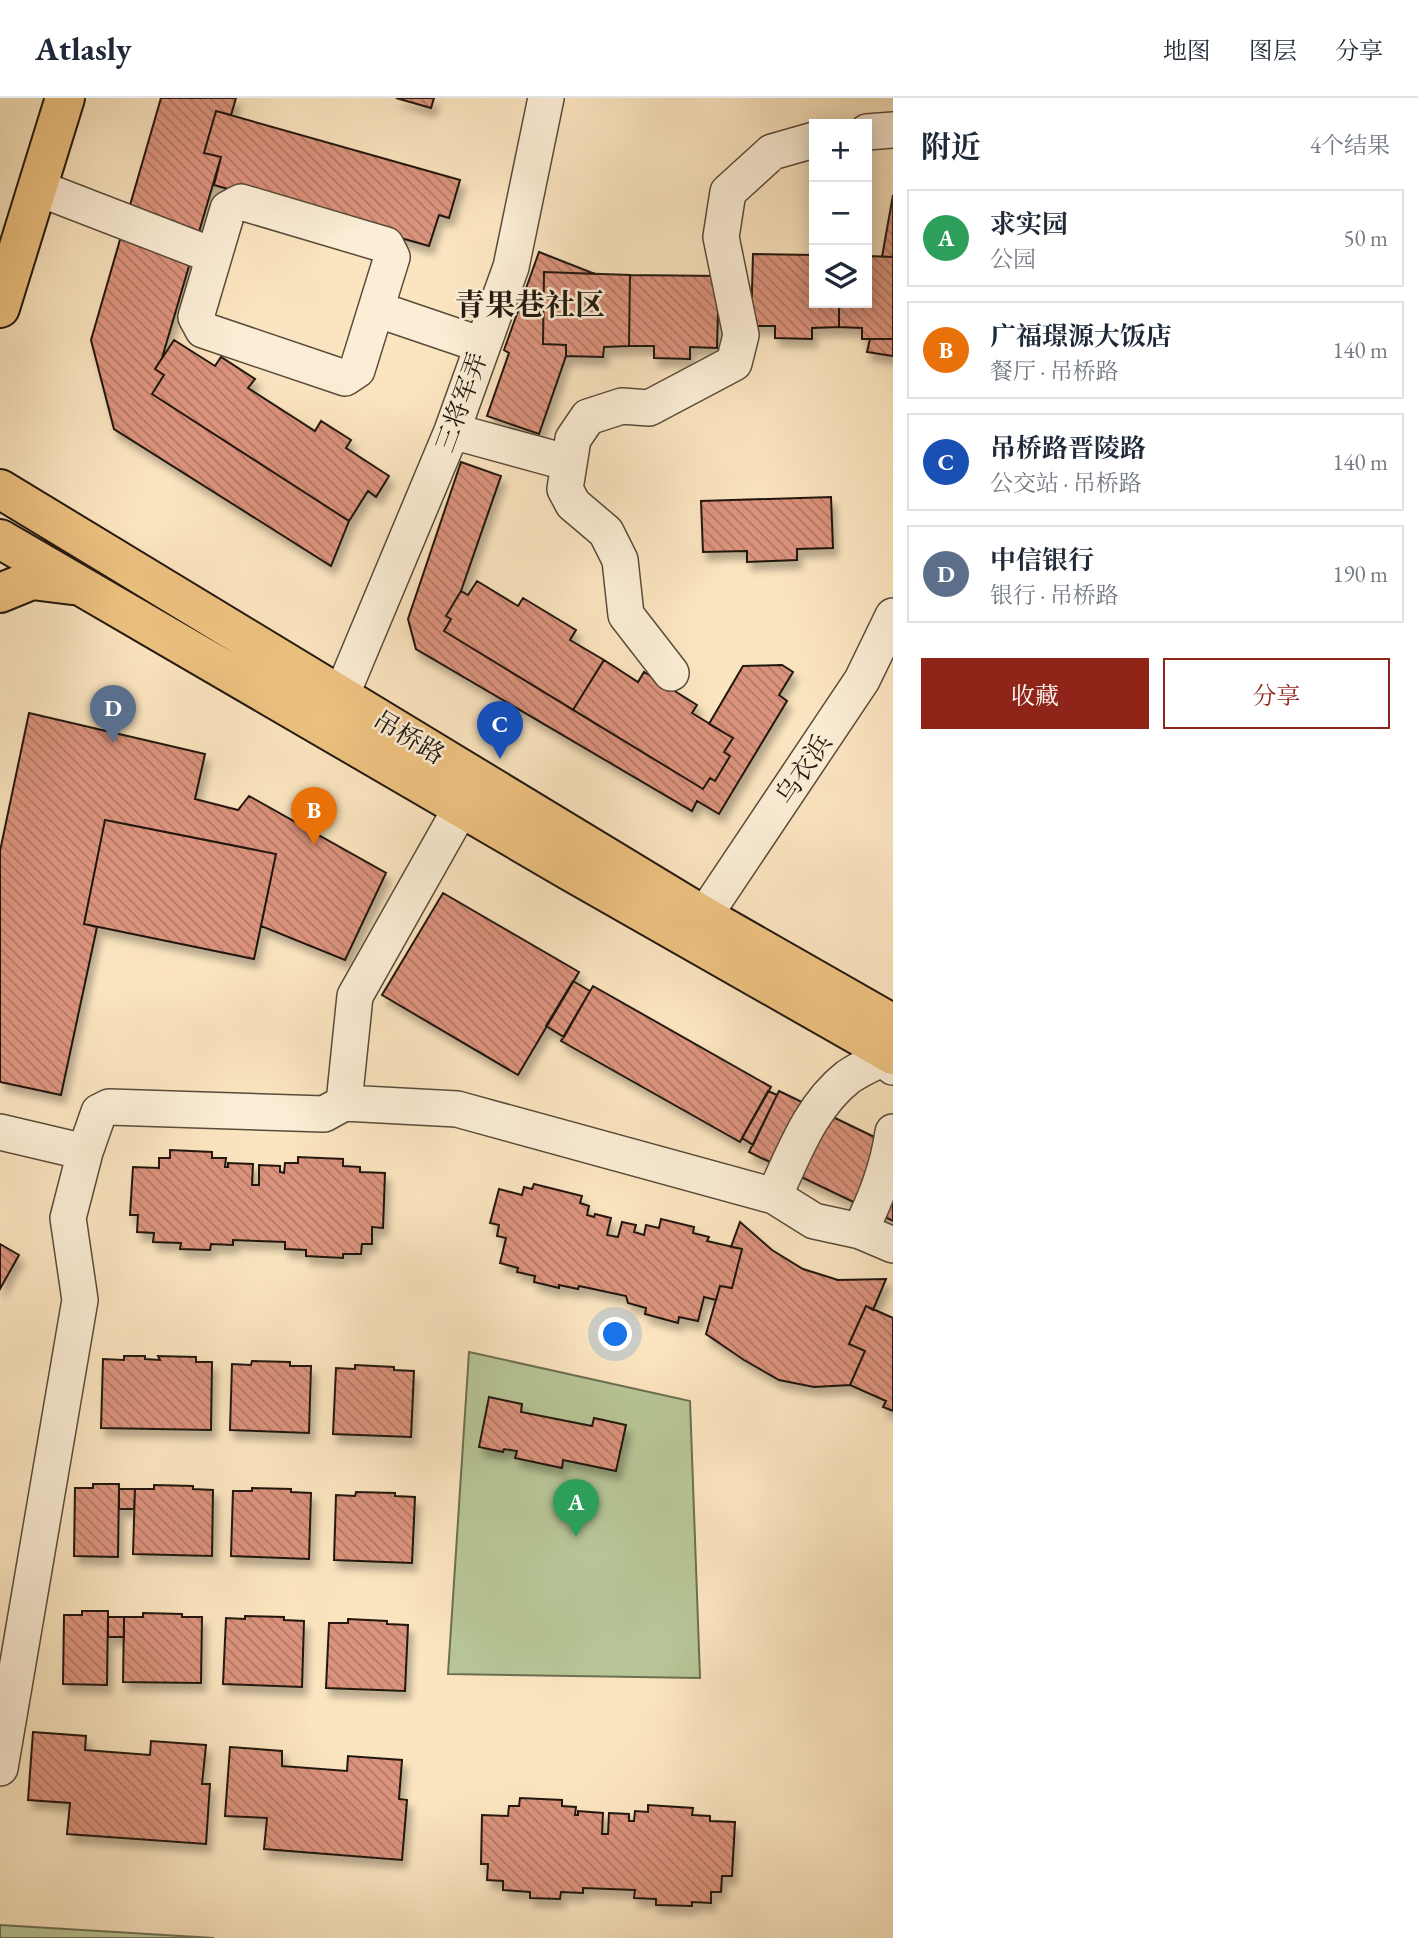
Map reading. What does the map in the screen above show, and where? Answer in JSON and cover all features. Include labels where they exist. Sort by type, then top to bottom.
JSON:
[{"type":"main road","points":[[0,308],[65,98]]},
{"type":"main road","name":"吊桥路","points":[[0,489],[704,916],[893,1050]]},
{"type":"main road","name":"吊桥路","points":[[0,539],[461,808],[893,1050]]},
{"type":"main road","points":[[0,593],[32,580],[80,586]]},
{"type":"street","name":"三将军弄","points":[[341,696],[452,431],[511,267],[546,98]]},
{"type":"street","points":[[872,132],[893,130]]},
{"type":"street","points":[[671,673],[626,615],[620,560],[607,531],[573,504],[565,489],[573,439],[588,418],[622,406],[649,408],[734,363],[741,335],[721,237],[729,192],[772,152],[809,141]]},
{"type":"street","points":[[38,188],[214,256]]},
{"type":"street","points":[[241,202],[386,246],[392,257],[357,370],[345,378],[203,330],[197,317],[214,256],[228,209],[241,202]]},
{"type":"street","points":[[376,309],[482,345]]},
{"type":"street","points":[[452,431],[569,463]]},
{"type":"street","name":"乌衣浜","points":[[704,916],[862,680],[893,617]]},
{"type":"street","points":[[344,1103],[355,996],[461,808]]},
{"type":"street","points":[[774,1196],[822,1102],[850,1076],[893,1050]]},
{"type":"street","points":[[0,1768],[80,1300],[68,1218],[85,1152],[99,1112],[109,1107],[324,1114],[344,1103],[457,1109],[774,1196],[814,1221],[860,1231],[893,1245]]},
{"type":"street","points":[[0,1132],[85,1152]]},
{"type":"street","points":[[860,1231],[882,1182],[893,1132]]},
{"type":"green space","points":[[469,1352],[690,1401],[700,1678],[448,1674]]},
{"type":"green space","points":[[0,1925],[214,1938],[0,1938]]},
{"type":"building","points":[[161,98],[236,98],[231,115],[216,111],[204,153],[221,157],[162,358],[155,369],[164,375],[152,394],[349,521],[331,566],[114,429],[91,340]]},
{"type":"building","points":[[396,98],[434,98],[431,108]]},
{"type":"building","points":[[216,111],[460,180],[449,218],[439,215],[429,246],[214,185],[221,157],[204,153]]},
{"type":"building","points":[[893,195],[893,257],[882,257]]},
{"type":"building","points":[[539,252],[595,274],[544,272],[543,344],[566,345],[566,356],[539,434],[487,416],[509,353],[504,350]]},
{"type":"building","points":[[753,254],[809,255],[809,308],[839,308],[839,327],[812,328],[812,339],[775,338],[775,326],[751,326]]},
{"type":"building","points":[[872,256],[893,257],[893,339],[862,339],[862,328],[839,327],[839,308],[872,308]]},
{"type":"building","points":[[544,272],[630,275],[629,346],[604,347],[603,357],[566,356],[566,345],[543,344]]},
{"type":"building","points":[[630,275],[719,276],[717,348],[690,347],[690,359],[654,358],[654,346],[629,346]]},
{"type":"building","points":[[870,339],[893,339],[893,356],[867,352]]},
{"type":"building","points":[[174,340],[215,366],[221,357],[255,379],[248,388],[315,431],[321,421],[351,440],[346,448],[389,476],[376,497],[368,491],[349,521],[152,394],[164,375],[155,369]]},
{"type":"building","points":[[461,462],[501,476],[461,591],[446,616],[451,619],[444,631],[703,789],[710,778],[715,781],[730,756],[724,752],[733,738],[709,724],[743,666],[782,665],[793,672],[779,695],[787,701],[719,814],[697,801],[692,811],[416,649],[408,619]]},
{"type":"building","points":[[831,497],[833,548],[797,549],[797,560],[747,562],[747,551],[703,552],[701,501]]},
{"type":"building","points":[[477,581],[518,606],[523,598],[576,630],[570,640],[604,660],[573,710],[444,631],[451,619],[446,616],[461,591],[468,595]]},
{"type":"building","points":[[604,660],[638,682],[644,672],[697,705],[692,713],[733,738],[724,752],[730,756],[715,781],[710,778],[703,789],[573,710]]},
{"type":"building","points":[[29,713],[205,754],[195,799],[238,810],[249,796],[386,873],[345,960],[261,926],[276,854],[105,820],[84,924],[97,927],[61,1095],[0,1082],[0,851]]},
{"type":"building","points":[[105,820],[276,854],[254,959],[84,924]]},
{"type":"building","points":[[443,893],[579,972],[518,1075],[382,995]]},
{"type":"building","points":[[573,981],[590,991],[564,1037],[546,1026]]},
{"type":"building","points":[[593,986],[771,1087],[740,1142],[561,1041]]},
{"type":"building","points":[[768,1091],[777,1095],[753,1145],[742,1138]]},
{"type":"building","points":[[779,1091],[893,1146],[893,1221],[749,1152]]},
{"type":"building","points":[[170,1150],[212,1152],[212,1158],[226,1158],[225,1167],[228,1167],[228,1163],[253,1164],[252,1185],[259,1185],[259,1165],[280,1166],[280,1172],[284,1173],[285,1163],[298,1163],[298,1157],[343,1159],[343,1166],[360,1167],[360,1172],[385,1173],[383,1228],[372,1227],[372,1244],[362,1244],[361,1254],[343,1254],[343,1258],[306,1256],[306,1250],[285,1249],[285,1242],[233,1240],[233,1245],[211,1244],[210,1250],[180,1249],[181,1243],[153,1242],[154,1233],[137,1232],[138,1215],[130,1215],[133,1167],[159,1168],[159,1158],[170,1158]]},
{"type":"building","points":[[534,1184],[582,1196],[580,1203],[589,1206],[587,1215],[611,1218],[607,1235],[618,1237],[622,1222],[636,1225],[634,1232],[644,1235],[646,1225],[659,1228],[661,1219],[694,1227],[693,1233],[709,1237],[707,1241],[742,1249],[732,1288],[720,1286],[716,1300],[704,1297],[698,1321],[679,1317],[678,1323],[645,1314],[646,1308],[628,1303],[626,1296],[579,1286],[578,1289],[559,1285],[559,1288],[534,1282],[535,1276],[517,1272],[518,1268],[500,1263],[506,1238],[497,1236],[499,1225],[490,1223],[499,1189],[522,1195],[524,1187],[532,1189]]},
{"type":"building","points":[[740,1222],[772,1250],[803,1269],[838,1280],[886,1279],[873,1310],[866,1306],[849,1344],[865,1351],[850,1385],[814,1387],[779,1380],[706,1334],[720,1286],[732,1288],[742,1249],[731,1247]]},
{"type":"building","points":[[0,1244],[19,1255],[0,1289]]},
{"type":"building","points":[[866,1306],[893,1318],[893,1411],[883,1407],[886,1401],[850,1385],[865,1351],[849,1344]]},
{"type":"building","points":[[124,1356],[145,1356],[145,1359],[160,1360],[158,1356],[196,1357],[196,1362],[212,1362],[211,1430],[101,1428],[103,1359],[124,1360]]},
{"type":"building","points":[[252,1361],[290,1362],[290,1366],[311,1366],[309,1433],[230,1430],[232,1364],[251,1365]]},
{"type":"building","points":[[355,1365],[414,1371],[411,1437],[333,1434],[336,1368],[355,1369]]},
{"type":"building","points":[[489,1397],[522,1404],[521,1412],[592,1426],[594,1418],[626,1425],[616,1471],[563,1460],[562,1468],[515,1458],[517,1451],[504,1449],[503,1452],[479,1447]]},
{"type":"building","points":[[93,1484],[119,1484],[118,1557],[74,1556],[75,1488],[93,1488]]},
{"type":"building","points":[[154,1485],[193,1486],[193,1489],[213,1490],[212,1556],[133,1554],[135,1489],[154,1489]]},
{"type":"building","points":[[252,1488],[291,1489],[291,1492],[311,1493],[309,1559],[231,1556],[233,1491],[252,1491]]},
{"type":"building","points":[[119,1489],[135,1489],[134,1509],[119,1509]]},
{"type":"building","points":[[356,1492],[395,1493],[395,1496],[415,1497],[412,1563],[334,1560],[336,1495],[355,1496]]},
{"type":"building","points":[[82,1611],[108,1611],[107,1685],[63,1684],[64,1615],[82,1615]]},
{"type":"building","points":[[143,1613],[202,1617],[201,1683],[123,1682],[124,1617],[143,1617]]},
{"type":"building","points":[[245,1616],[284,1617],[284,1620],[304,1621],[302,1687],[223,1684],[226,1618],[245,1619]]},
{"type":"building","points":[[108,1617],[124,1617],[124,1637],[108,1637]]},
{"type":"building","points":[[348,1619],[408,1625],[405,1691],[326,1688],[329,1623],[348,1623]]},
{"type":"building","points":[[33,1732],[86,1736],[85,1750],[150,1755],[151,1741],[206,1745],[202,1784],[210,1784],[206,1844],[67,1834],[70,1803],[28,1800]]},
{"type":"building","points":[[230,1747],[282,1751],[282,1766],[347,1771],[348,1756],[402,1760],[399,1799],[407,1800],[402,1860],[264,1849],[267,1818],[225,1816]]},
{"type":"building","points":[[520,1798],[562,1800],[562,1806],[576,1807],[575,1815],[578,1815],[578,1811],[603,1813],[602,1834],[608,1834],[609,1813],[629,1814],[629,1821],[634,1821],[635,1811],[648,1812],[648,1805],[693,1808],[692,1815],[710,1816],[710,1821],[735,1822],[732,1876],[722,1876],[721,1892],[711,1892],[711,1903],[692,1902],[692,1906],[656,1905],[656,1899],[634,1898],[635,1890],[583,1888],[583,1893],[561,1892],[560,1899],[530,1898],[530,1892],[503,1890],[503,1881],[487,1880],[488,1864],[481,1864],[482,1815],[508,1816],[509,1806],[519,1806]]},
{"type":"place","name":"中信银行","points":[[113,743]]},
{"type":"place","name":"吊桥路晋陵路","points":[[500,759]]},
{"type":"place","name":"广福璟源大饭店","points":[[314,845]]},
{"type":"place","name":"求实园","points":[[576,1537]]},
{"type":"district","name":"青果巷社区","points":[[530,305]]}]
